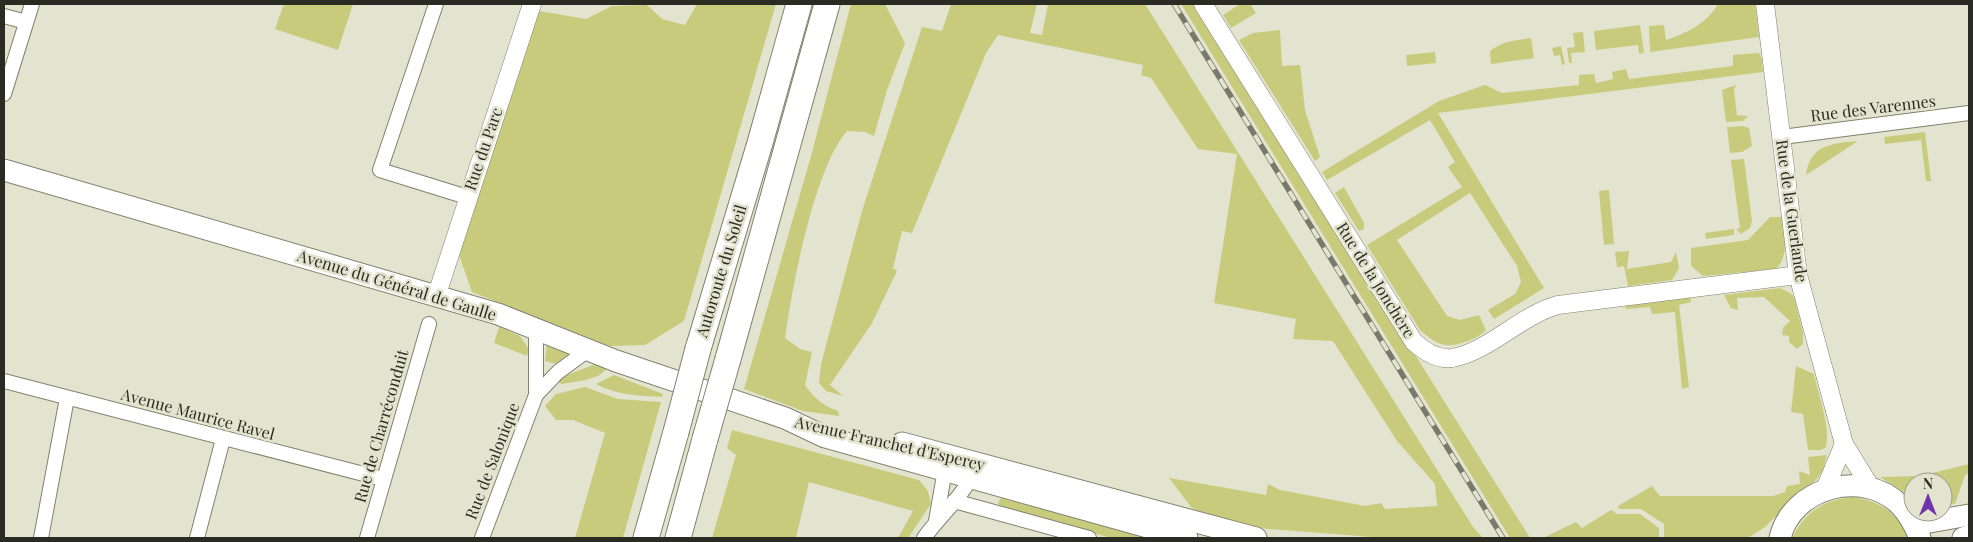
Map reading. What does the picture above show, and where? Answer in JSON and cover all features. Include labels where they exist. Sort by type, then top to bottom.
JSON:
[{"type":"highway","name":"Autoroute du Soleil","points":[[646,538],[698,349],[760,143],[799,4]]},
{"type":"highway","name":"Autoroute du Soleil","points":[[678,538],[827,4]]},
{"type":"main road","name":"Avenue du Général de Gaulle","points":[[4,170],[437,294],[536,329],[588,350],[785,418]]},
{"type":"main road","name":"Avenue Franchet d'Esperey","points":[[785,418],[825,437],[957,466],[1256,538]]},
{"type":"main road","name":"Avenue Franchet d'Esperey","points":[[957,466],[1187,538]]},
{"type":"main road","points":[[1778,537],[1789,517],[1803,502],[1825,489],[1850,485],[1871,488],[1900,504],[1916,529],[1924,523],[1969,515]]},
{"type":"main road","points":[[1963,538],[1969,536]]},
{"type":"street","points":[[4,94],[32,4]]},
{"type":"street","points":[[436,4],[380,170],[467,197]]},
{"type":"street","name":"Rue du Parc","points":[[437,294],[467,197],[532,4]]},
{"type":"street","name":"Rue de la Jonchère","points":[[1204,4],[1414,342],[1422,350],[1436,356],[1451,358],[1469,352],[1533,314],[1558,305],[1798,275]]},
{"type":"street","name":"Rue de la Guerlande","points":[[1766,4],[1798,275],[1844,444],[1871,488]]},
{"type":"street","points":[[4,16],[26,22]]},
{"type":"street","name":"Rue des Varennes","points":[[1782,137],[1969,113]]},
{"type":"street","name":"Rue de Charréconduit","points":[[367,538],[429,324]]},
{"type":"street","name":"Rue de Salonique","points":[[482,538],[536,395],[536,329]]},
{"type":"street","name":"Rue de Salonique","points":[[536,395],[558,372],[588,350]]},
{"type":"street","points":[[536,364],[558,372]]},
{"type":"street","name":"Avenue Maurice Ravel","points":[[4,381],[383,479]]},
{"type":"street","points":[[41,538],[67,398]]},
{"type":"street","points":[[197,538],[224,439]]},
{"type":"street","points":[[1825,489],[1844,444]]},
{"type":"street","points":[[924,538],[965,490],[957,466]]},
{"type":"street","points":[[936,522],[957,466]]},
{"type":"street","points":[[954,501],[1089,538]]},
{"type":"green space","points":[[284,4],[353,4],[338,50],[275,29]]},
{"type":"green space","points":[[697,4],[776,4],[684,321],[645,345],[610,346],[472,292],[459,255],[539,11],[586,19],[612,6],[647,5],[662,19],[685,25]]},
{"type":"green space","points":[[851,4],[885,4],[905,43],[887,90],[874,136],[865,132],[847,131],[835,149],[824,172],[806,230],[785,338],[800,349],[812,352],[805,385],[819,401],[838,411],[839,416],[803,411],[744,389],[811,156]]},
{"type":"green space","points":[[951,4],[1037,4],[1030,33],[1042,35],[1048,4],[1145,4],[1473,527],[1483,538],[1384,538],[1256,528],[1205,515],[1191,507],[1169,478],[1266,495],[1268,484],[1280,490],[1365,506],[1381,503],[1385,509],[1437,506],[1435,484],[1397,441],[1333,341],[1293,339],[1296,319],[1214,303],[1237,154],[1198,149],[1151,78],[1141,75],[1143,65],[998,35],[986,53],[912,233],[902,231],[893,268],[897,271],[872,323],[830,385],[843,396],[826,391],[819,383],[821,364],[862,211],[922,27],[942,31]]},
{"type":"green space","points":[[1181,4],[1195,4],[1530,538],[1510,538]]},
{"type":"green space","points":[[1240,4],[1250,4],[1256,13],[1231,28],[1223,15]]},
{"type":"green space","points":[[1718,4],[1755,4],[1759,37],[1650,52],[1649,26],[1664,25],[1666,40],[1681,35],[1695,27],[1714,11]]},
{"type":"green space","points":[[1640,25],[1644,53],[1639,54],[1638,45],[1596,50],[1594,31]]},
{"type":"green space","points":[[1280,30],[1282,66],[1300,65],[1305,110],[1320,157],[1315,161],[1239,40],[1253,33]]},
{"type":"green space","points":[[1583,32],[1585,52],[1571,53],[1572,63],[1569,63],[1567,48],[1575,47],[1573,33]]},
{"type":"green space","points":[[1531,38],[1534,58],[1491,64],[1490,51],[1499,45],[1509,41]]},
{"type":"green space","points":[[1561,46],[1565,64],[1562,65],[1560,55],[1554,56],[1552,48]]},
{"type":"green space","points":[[1435,52],[1436,63],[1407,66],[1406,55]]},
{"type":"green space","points":[[1759,53],[1762,59],[1763,72],[1438,113],[1544,288],[1494,319],[1488,310],[1515,294],[1521,282],[1517,266],[1470,193],[1397,240],[1447,316],[1460,320],[1479,315],[1486,330],[1478,337],[1454,345],[1437,343],[1420,330],[1367,245],[1462,187],[1448,167],[1455,162],[1430,120],[1327,180],[1322,172],[1439,101],[1485,85],[1502,93],[1579,85],[1579,75],[1594,74],[1596,83],[1613,79],[1612,72],[1626,69],[1629,79],[1733,66],[1733,55]]},
{"type":"green space","points":[[1736,85],[1734,90],[1737,115],[1748,116],[1743,121],[1726,122],[1722,90]]},
{"type":"green space","points":[[1742,126],[1749,128],[1752,146],[1742,152],[1730,153],[1727,127]]},
{"type":"green space","points":[[1925,132],[1931,181],[1926,181],[1921,140],[1885,144],[1884,137]]},
{"type":"green space","points":[[1858,141],[1806,175],[1808,165],[1817,152],[1831,145]]},
{"type":"green space","points":[[1744,159],[1752,221],[1750,228],[1741,234],[1736,229],[1740,228],[1731,160]]},
{"type":"green space","points":[[1344,187],[1364,223],[1364,229],[1359,231],[1335,193]]},
{"type":"green space","points":[[1609,190],[1614,244],[1604,245],[1599,191]]},
{"type":"green space","points":[[1770,217],[1783,217],[1785,251],[1776,269],[1703,276],[1691,266],[1691,248],[1748,240]]},
{"type":"green space","points":[[1734,229],[1734,235],[1706,239],[1705,233]]},
{"type":"green space","points":[[1629,251],[1627,269],[1671,262],[1676,252],[1679,268],[1672,280],[1628,286],[1624,266],[1617,267],[1615,252]]},
{"type":"green space","points":[[1780,288],[1794,297],[1803,333],[1803,344],[1797,349],[1789,342],[1789,336],[1782,335],[1783,328],[1790,321],[1764,297],[1737,298],[1738,310],[1731,308],[1724,295]]},
{"type":"green space","points":[[1691,296],[1691,302],[1679,305],[1689,387],[1682,389],[1675,312],[1652,314],[1650,307],[1626,309],[1625,305]]},
{"type":"green space","points":[[499,327],[520,336],[529,349],[527,356],[494,343]]},
{"type":"green space","points":[[547,343],[570,353],[556,364],[545,361]]},
{"type":"green space","points":[[598,363],[607,369],[598,376],[562,384],[558,382],[562,377]]},
{"type":"green space","points":[[1796,366],[1814,374],[1827,430],[1826,447],[1821,450],[1808,450],[1803,414],[1791,412]]},
{"type":"green space","points":[[614,375],[663,394],[662,397],[620,393],[596,384]]},
{"type":"green space","points":[[585,387],[618,399],[661,402],[623,538],[575,538],[605,433],[573,420],[556,420],[545,406],[556,394]]},
{"type":"green space","points":[[732,430],[919,480],[928,491],[931,504],[908,538],[898,538],[913,511],[809,482],[796,538],[712,538],[736,455],[727,448]]},
{"type":"green space","points":[[1827,455],[1823,470],[1816,480],[1765,527],[1744,538],[1664,538],[1664,524],[1641,509],[1619,509],[1618,506],[1652,486],[1660,496],[1773,496],[1785,492],[1787,486],[1800,484],[1799,471],[1810,475],[1808,457]]},
{"type":"green space","points":[[1969,464],[1969,473],[1965,475],[1955,504],[1953,504],[1953,472],[1936,472]]},
{"type":"green space","points":[[1903,476],[1903,492],[1880,477]]},
{"type":"green space","points":[[1852,497],[1871,501],[1886,509],[1899,521],[1908,538],[1792,538],[1803,521],[1816,509],[1832,501]]},
{"type":"green space","points":[[1001,498],[1148,538],[1111,538],[1000,506],[998,503]]},
{"type":"green space","points":[[1611,510],[1617,514],[1640,514],[1659,528],[1659,538],[1543,538],[1576,522],[1582,528]]},
{"type":"railway","points":[[1174,4],[1503,538]]}]
